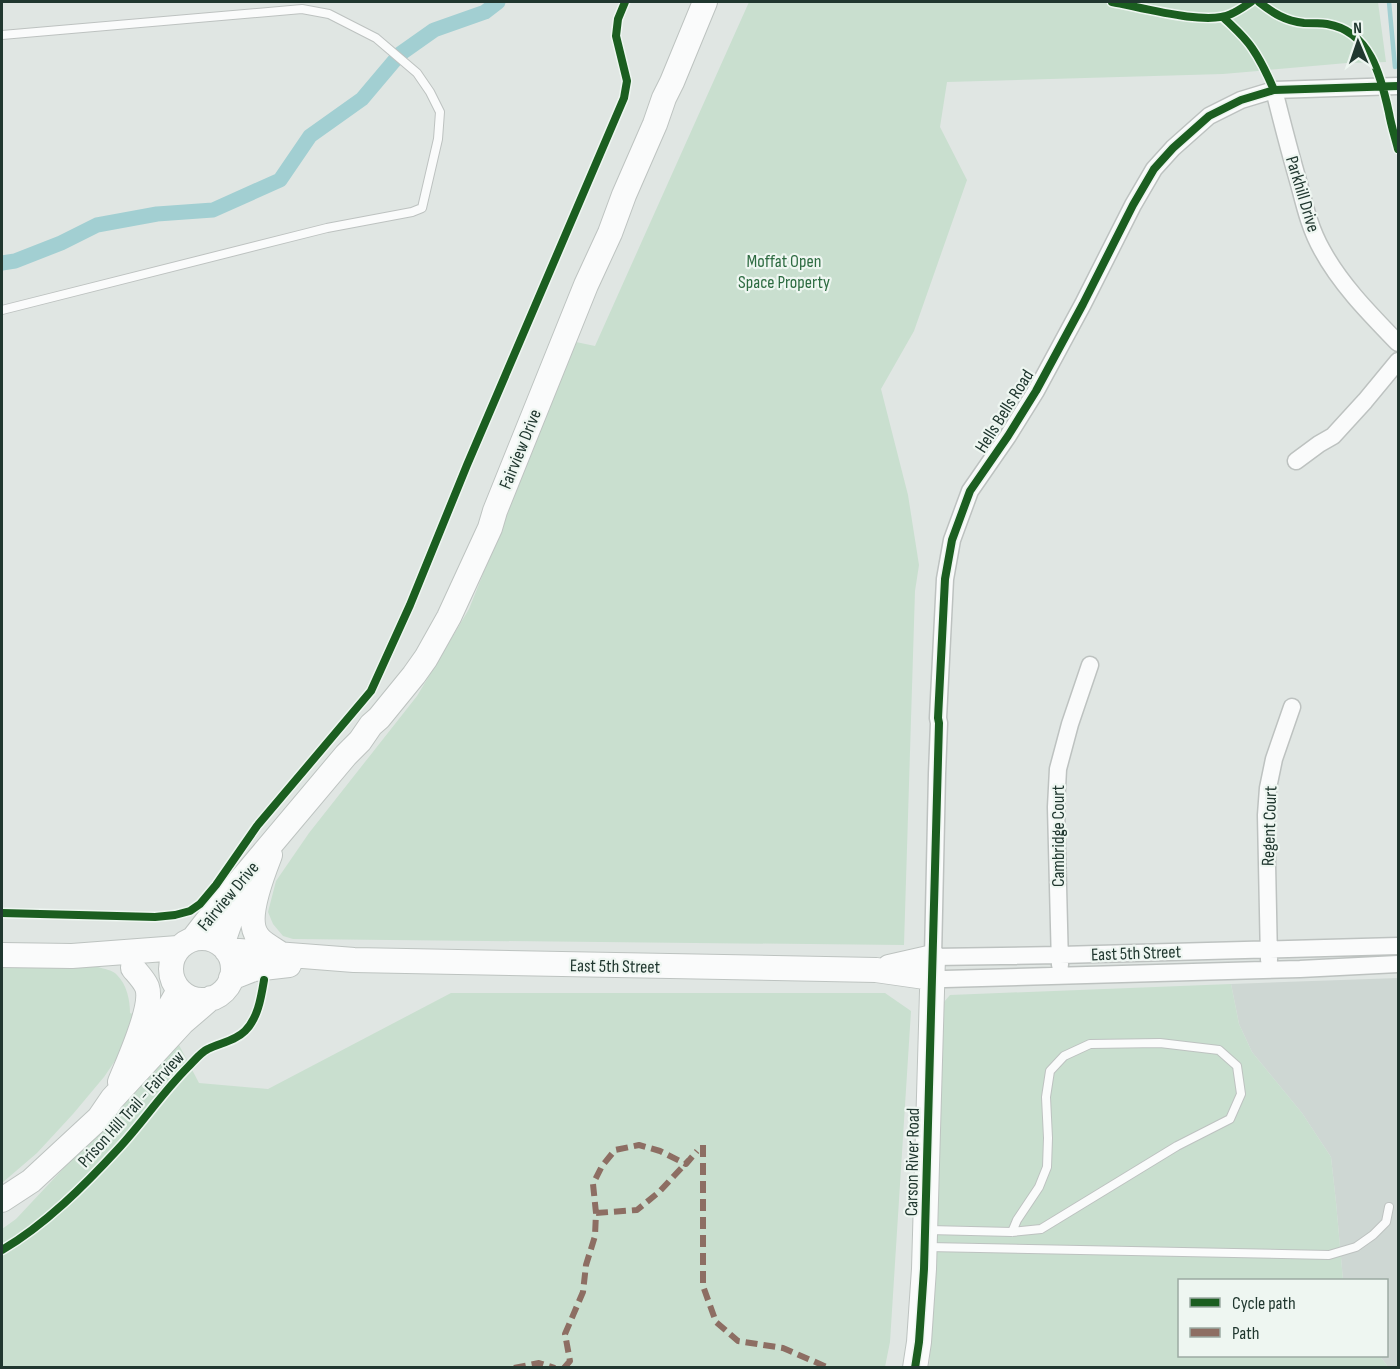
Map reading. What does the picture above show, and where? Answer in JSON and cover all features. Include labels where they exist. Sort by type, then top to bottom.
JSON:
[{"type":"main road","name":"Fairview Drive","points":[[186,944],[360,741],[370,725],[379,718],[426,658],[449,616],[490,528],[586,285],[610,233],[705,2]]},
{"type":"main road","name":"Fairview Drive","points":[[224,947],[231,919],[270,846]]},
{"type":"main road","points":[[270,846],[257,888],[253,922],[257,937],[281,954]]},
{"type":"main road","points":[[2,955],[72,956],[186,944],[206,938],[224,947],[233,966],[226,988],[182,1023],[99,1118],[31,1181],[2,1200]]},
{"type":"main road","points":[[118,1094],[176,985],[171,964],[174,953],[186,944]]},
{"type":"main road","name":"East 5th Street","points":[[224,947],[354,960],[876,970],[932,967]]},
{"type":"main road","points":[[72,956],[156,972],[176,985],[188,997],[206,1000],[212,998]]},
{"type":"main road","name":"East 5th Street","points":[[231,978],[263,967],[354,960]]},
{"type":"main road","name":"Carson River Road","points":[[915,1368],[919,1342],[925,1238],[932,967]]},
{"type":"main road","points":[[118,1094],[147,1009],[147,989],[133,968]]},
{"type":"street","name":"Hells Bells Road","points":[[932,967],[938,718],[945,579],[952,540],[970,491],[1036,391],[1133,205],[1154,169],[1173,148],[1209,116],[1241,100],[1274,90],[1398,86]]},
{"type":"street","name":"Parkhill Drive","points":[[1274,90],[1311,228],[1341,279],[1398,343]]},
{"type":"street","points":[[1296,461],[1333,436],[1398,361]]},
{"type":"street","name":"Cambridge Court","points":[[1061,976],[1056,807],[1058,769],[1090,665]]},
{"type":"street","name":"Regent Court","points":[[1270,969],[1266,815],[1268,788],[1274,759],[1292,707]]},
{"type":"street","name":"East 5th Street","points":[[932,967],[1060,955],[1398,946]]},
{"type":"street","name":"East 5th Street","points":[[932,967],[945,980],[1398,964]]},
{"type":"lane","points":[[2,35],[302,9],[329,14],[376,38],[417,73],[440,112],[438,139],[422,208],[412,212],[327,228],[2,310]]},
{"type":"lane","points":[[925,1238],[1012,1232],[1041,1229],[1177,1146],[1230,1119],[1241,1094],[1237,1066],[1219,1050],[1160,1043],[1090,1044],[1064,1056],[1050,1071],[1046,1097],[1047,1167],[1040,1187],[1017,1220],[1012,1232]]},
{"type":"lane","points":[[925,1238],[1329,1255],[1356,1247],[1373,1235],[1386,1222],[1389,1207]]},
{"type":"shaded area","points":[[1398,978],[1398,1367],[1388,1367],[1381,1357],[1388,1357],[1388,1279],[1343,1279],[1331,1157],[1302,1113],[1252,1052],[1239,1024],[1231,984]]},
{"type":"green space","name":"Moffat Open Space Property","points":[[749,2],[1378,2],[1386,62],[1347,63],[1223,74],[947,82],[940,127],[967,180],[914,331],[881,389],[908,495],[919,565],[915,591],[904,945],[293,939],[283,936],[273,924],[268,912],[276,881],[309,833],[417,696],[469,609],[576,342],[595,346]]},
{"type":"green space","points":[[2,965],[98,967],[111,971],[126,988],[130,1013],[138,1016],[125,1046],[104,1077],[37,1153],[2,1183]]},
{"type":"green space","points":[[1231,984],[1239,1024],[1252,1052],[1302,1113],[1331,1157],[1343,1279],[1178,1279],[1178,1357],[1381,1357],[1388,1367],[929,1368],[933,1317],[944,1002],[950,995]]},
{"type":"green space","points":[[451,993],[885,993],[911,1011],[890,1342],[885,1367],[2,1368],[2,1229],[16,1219],[179,1045],[199,1083],[268,1089]]},
{"type":"waterway","points":[[2,263],[15,261],[61,243],[97,225],[157,214],[213,210],[280,180],[310,136],[362,99],[400,54],[434,30],[485,12],[498,2]]},
{"type":"waterway","points":[[1389,2],[1395,67]]},
{"type":"marked path","points":[[564,1368],[570,1361],[565,1334],[583,1292],[586,1265],[595,1236],[596,1213],[593,1184],[602,1166],[615,1150],[639,1145],[660,1151],[686,1164],[697,1151]]},
{"type":"marked path","points":[[703,1145],[703,1286],[716,1322],[738,1341],[783,1348],[829,1368]]},
{"type":"marked path","points":[[596,1213],[637,1210],[659,1192],[689,1160]]},
{"type":"marked path","points":[[514,1368],[539,1363],[555,1368]]},
{"type":"cycle path","points":[[2,913],[155,917],[190,911],[200,904],[216,885],[257,826],[371,691],[410,605],[467,465],[624,98],[627,81],[616,36],[618,19],[625,2]]},
{"type":"cycle path","points":[[1112,2],[1206,18],[1231,14],[1251,2]]},
{"type":"cycle path","points":[[1259,2],[1274,13],[1291,20],[1342,28],[1363,45],[1371,57],[1382,84],[1398,149]]},
{"type":"cycle path","points":[[1223,17],[1252,48],[1274,90]]},
{"type":"cycle path","points":[[915,1368],[924,1269],[938,718],[945,579],[952,540],[970,491],[1036,391],[1133,205],[1154,169],[1173,148],[1209,116],[1241,100],[1274,90],[1398,86]]},
{"type":"cycle path","name":"Prison Hill Trail - Fairview","points":[[2,1250],[34,1229],[78,1190],[119,1148],[200,1054],[245,1031],[256,1014],[264,980]]}]
